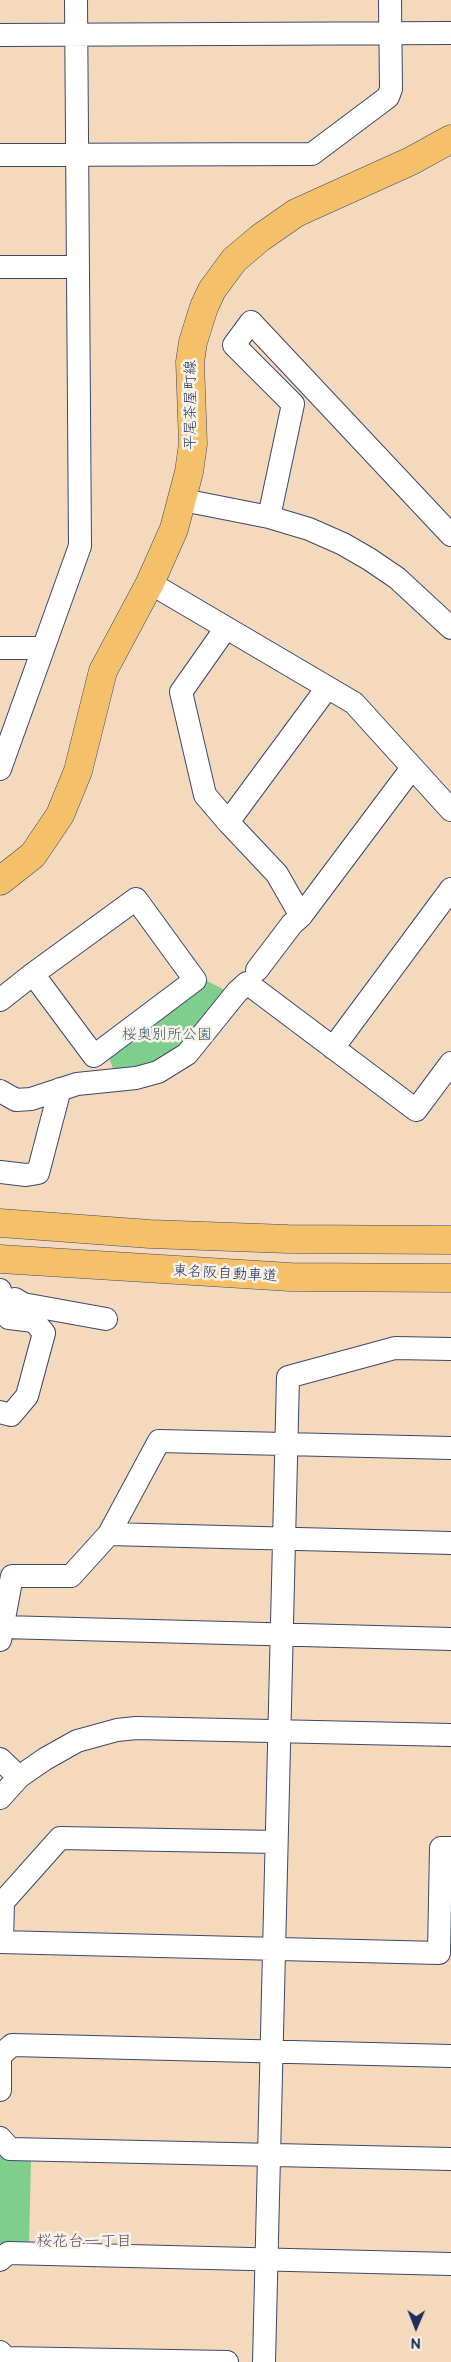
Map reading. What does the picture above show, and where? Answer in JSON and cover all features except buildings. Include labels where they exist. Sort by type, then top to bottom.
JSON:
[{"type":"main road","name":"平尾茶屋町線","points":[[0,881],[33,855],[60,814],[78,771],[104,671],[150,583],[170,538],[183,500],[193,444],[190,362],[192,342],[204,307],[222,275],[247,248],[296,213],[411,161],[451,139]]},
{"type":"main road","points":[[0,1223],[170,1234],[288,1239],[451,1240]]},
{"type":"main road","name":"東名阪自動車道","points":[[0,1259],[290,1277],[451,1278]]},
{"type":"street","points":[[1,763],[80,546],[76,0]]},
{"type":"street","points":[[0,155],[312,154],[388,97],[392,89],[390,0]]},
{"type":"street","points":[[0,35],[451,32]]},
{"type":"street","points":[[0,267],[78,266]]},
{"type":"street","points":[[268,517],[293,404],[234,345],[251,322],[451,535]]},
{"type":"street","points":[[183,500],[268,517],[309,529],[369,559],[397,578],[451,628]]},
{"type":"street","points":[[150,583],[354,703],[451,810]]},
{"type":"street","points":[[226,628],[181,692],[205,795],[277,874],[301,916]]},
{"type":"street","points":[[0,648],[42,648]]},
{"type":"street","points":[[228,822],[327,688]]},
{"type":"street","points":[[257,970],[292,924],[301,916],[412,768]]},
{"type":"street","points":[[333,1048],[451,889]]},
{"type":"street","points":[[0,1000],[33,974],[136,899],[195,980],[94,1056],[33,974]]},
{"type":"street","points":[[0,1090],[16,1100],[31,1099],[77,1084],[136,1078],[170,1066],[191,1050],[237,992],[248,983],[416,1110],[451,1063]]},
{"type":"street","points":[[0,1172],[26,1175],[38,1173],[60,1089]]},
{"type":"street","points":[[0,1290],[23,1304],[106,1319]]},
{"type":"street","points":[[0,1290],[9,1318],[34,1321],[44,1333],[27,1396],[11,1415],[0,1412]]},
{"type":"street","points":[[264,2362],[288,1377],[395,1348],[451,1350]]},
{"type":"street","points":[[451,1448],[159,1441],[110,1534],[71,1576],[12,1576],[2,1620],[2,1634],[282,1635],[451,1639]]},
{"type":"street","points":[[110,1534],[451,1543]]},
{"type":"street","points":[[0,1798],[18,1778],[77,1741],[117,1730],[136,1728],[451,1735]]},
{"type":"street","points":[[0,1759],[18,1778]]},
{"type":"street","points":[[276,1842],[60,1838],[3,1902],[1,1942],[438,1953],[441,1848],[451,1848]]},
{"type":"street","points":[[0,2090],[0,2056],[12,2045],[451,2056]]},
{"type":"street","points":[[0,2138],[10,2149],[451,2159]]},
{"type":"street","points":[[0,2260],[8,2253],[451,2264]]},
{"type":"street","points":[[0,2352],[6,2358],[227,2362]]},
{"type":"green space","name":"桜奥別所公園","points":[[205,980],[225,990],[171,1056],[134,1069],[114,1071],[108,1055]]},
{"type":"green space","points":[[0,2149],[31,2157],[29,2246],[0,2249]]},
{"type":"district","name":"桜花台一丁目","points":[[84,2242]]}]
